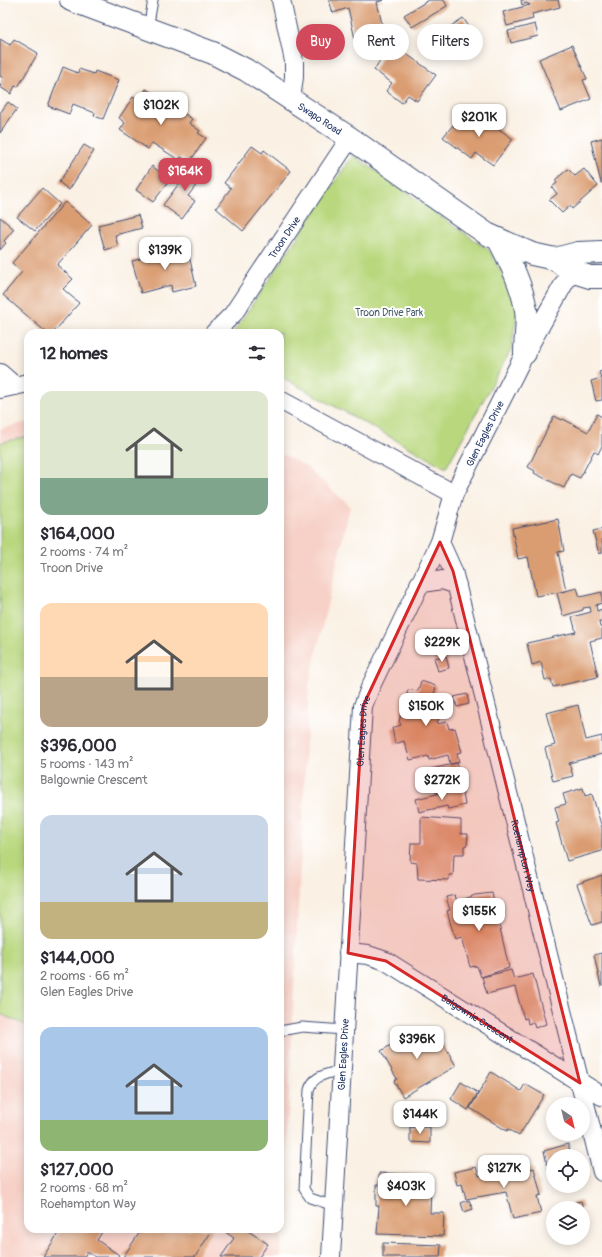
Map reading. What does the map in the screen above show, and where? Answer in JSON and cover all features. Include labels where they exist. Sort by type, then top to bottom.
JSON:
[{"type":"street","name":"Swapo Road","points":[[71,0],[226,60],[246,70],[350,138],[487,234],[532,254],[568,261],[590,277],[602,277]]},
{"type":"street","points":[[281,0],[294,61],[294,77],[291,99]]},
{"type":"street","name":"Troon Drive","points":[[218,329],[233,314],[350,138]]},
{"type":"street","points":[[499,240],[513,269],[526,310],[525,353]]},
{"type":"street","name":"Swapo Road","points":[[568,261],[602,252]]},
{"type":"street","name":"Glen Eagles Drive","points":[[330,1257],[363,706],[440,542],[454,494],[525,353],[568,261]]},
{"type":"street","points":[[0,373],[14,386]]},
{"type":"street","points":[[284,402],[454,494]]},
{"type":"street","name":"Roehampton Way","points":[[440,542],[453,571],[457,585],[602,1172]]},
{"type":"street","points":[[419,584],[442,580],[457,585]]},
{"type":"street","name":"Balgownie Crescent","points":[[348,953],[368,955],[386,961],[602,1096]]},
{"type":"lane","points":[[148,29],[154,0]]},
{"type":"lane","points":[[284,1030],[302,1027],[344,1030]]},
{"type":"lane","points":[[334,1206],[310,1198],[304,1189],[309,1090],[311,1083],[316,1079],[341,1070]]},
{"type":"highlighted area","points":[[440,542],[453,571],[580,1083],[386,961],[348,953],[363,706]]},
{"type":"shaded area","points":[[24,423],[24,1233],[282,1233],[281,1257],[0,1257],[0,429]]},
{"type":"shaded area","points":[[284,455],[305,466],[350,506],[309,685],[284,1196]]},
{"type":"green space","name":"Troon Drive Park","points":[[353,155],[490,251],[518,308],[511,350],[446,468],[284,378],[284,329],[236,329]]},
{"type":"green space","points":[[24,437],[24,1024],[0,1014],[0,443]]},
{"type":"building","points":[[329,0],[384,0],[377,2],[382,24],[353,24],[353,30],[348,8],[333,13]]},
{"type":"building","points":[[429,0],[444,0],[447,6],[412,27],[404,15]]},
{"type":"building","points":[[521,0],[558,0],[560,7],[532,14],[533,19],[507,26],[503,12],[530,5],[526,3],[522,5]]},
{"type":"building","points":[[463,18],[467,24],[454,24]]},
{"type":"building","points":[[535,24],[538,36],[511,43],[508,31]]},
{"type":"building","points":[[0,39],[10,45],[14,39],[38,53],[18,87],[15,86],[11,94],[0,87],[3,78],[0,76]]},
{"type":"building","points":[[572,45],[587,79],[583,80],[591,99],[561,111],[539,59]]},
{"type":"building","points":[[409,56],[436,75],[417,101],[408,95],[402,103],[386,91],[392,83],[374,70],[380,60],[409,60]]},
{"type":"building","points":[[63,67],[78,73],[79,69],[94,74],[95,71],[119,80],[103,119],[94,116],[95,113],[73,104],[69,114],[48,106]]},
{"type":"building","points":[[146,89],[167,103],[170,98],[182,106],[179,110],[192,119],[189,123],[200,131],[198,133],[206,138],[189,163],[181,157],[179,160],[152,143],[148,149],[120,130],[125,123],[119,118],[133,97],[139,101]]},
{"type":"building","points":[[8,102],[17,109],[0,133],[0,113]]},
{"type":"building","points":[[472,110],[513,139],[493,165],[476,153],[472,159],[443,137],[453,125],[458,129]]},
{"type":"building","points":[[602,138],[602,183],[601,183],[591,141]]},
{"type":"building","points":[[84,145],[94,151],[69,190],[59,182]]},
{"type":"building","points":[[252,146],[262,153],[264,150],[291,171],[243,231],[216,208],[231,188],[224,183]]},
{"type":"building","points":[[195,162],[207,171],[188,196],[195,201],[182,219],[163,205]]},
{"type":"building","points":[[152,166],[170,180],[153,202],[136,190]]},
{"type":"building","points":[[568,169],[575,176],[584,169],[598,186],[572,209],[570,206],[562,213],[549,200],[557,194],[552,187],[557,183],[555,180]]},
{"type":"building","points":[[42,188],[60,204],[35,231],[17,217]]},
{"type":"building","points":[[65,202],[92,225],[57,265],[73,279],[63,289],[79,303],[56,329],[42,329],[3,295],[22,272],[12,263]]},
{"type":"building","points":[[138,215],[142,228],[115,235],[118,246],[105,250],[98,225]]},
{"type":"building","points":[[0,217],[14,229],[4,241],[6,243],[0,250]]},
{"type":"building","points":[[187,247],[196,286],[172,292],[171,285],[141,293],[132,261]]},
{"type":"building","points":[[602,371],[602,400],[596,401],[591,381],[601,378],[599,372]]},
{"type":"building","points":[[597,414],[602,417],[602,446],[598,454],[594,451],[580,478],[571,474],[564,488],[534,473],[535,471],[528,467],[554,416],[588,432]]},
{"type":"building","points":[[558,519],[564,551],[558,552],[566,591],[536,596],[528,557],[518,559],[512,528]]},
{"type":"building","points":[[602,529],[602,553],[599,554],[593,531]]},
{"type":"building","points":[[577,588],[580,597],[602,592],[602,603],[596,605],[597,611],[602,609],[602,622],[599,622],[600,627],[602,627],[602,638],[590,641],[598,677],[553,687],[551,679],[545,680],[541,662],[532,665],[527,643],[576,632],[572,617],[591,612],[590,607],[583,608],[583,610],[563,616],[557,593]]},
{"type":"building","points":[[446,656],[449,668],[438,671],[434,658]]},
{"type":"building","points":[[421,681],[436,686],[434,695],[445,697],[437,724],[447,722],[449,729],[455,728],[462,752],[457,753],[459,762],[450,764],[448,755],[429,760],[428,756],[410,760],[404,741],[395,744],[392,728],[401,725],[399,721],[408,690],[418,691]]},
{"type":"building","points":[[467,694],[469,704],[457,707],[454,697]]},
{"type":"building","points":[[578,705],[586,740],[602,736],[602,754],[569,763],[573,776],[553,781],[545,748],[555,745],[546,713]]},
{"type":"building","points":[[457,763],[463,786],[436,793],[434,788],[427,789],[423,771]]},
{"type":"building","points":[[462,788],[465,805],[448,809],[447,806],[419,812],[416,799]]},
{"type":"building","points":[[583,788],[585,796],[592,794],[602,828],[602,851],[567,861],[556,823],[559,822],[555,807],[566,804],[563,794]]},
{"type":"building","points":[[421,817],[461,820],[461,834],[468,834],[467,845],[464,846],[464,854],[454,854],[453,875],[449,875],[449,880],[418,879],[417,863],[410,862],[411,843],[421,843]]},
{"type":"building","points":[[602,875],[602,922],[592,925],[577,884]]},
{"type":"building","points":[[492,893],[509,968],[481,977],[477,966],[470,967],[462,937],[455,939],[447,911],[450,910],[446,897],[455,895],[457,902],[475,895]]},
{"type":"building","points":[[602,953],[602,986],[601,986],[594,955]]},
{"type":"building","points":[[511,970],[514,979],[533,974],[546,1024],[535,1028],[533,1022],[528,1024],[527,1018],[524,1019],[515,987],[487,994],[482,977]]},
{"type":"building","points":[[412,1028],[415,1032],[418,1030],[423,1039],[432,1034],[438,1045],[443,1043],[456,1066],[403,1097],[394,1081],[397,1079],[381,1051],[394,1043],[392,1039]]},
{"type":"building","points":[[491,1072],[521,1091],[525,1084],[544,1095],[519,1136],[508,1129],[507,1131],[470,1108]]},
{"type":"building","points":[[461,1082],[478,1093],[468,1110],[451,1099]]},
{"type":"building","points":[[410,1127],[430,1127],[430,1143],[410,1142]]},
{"type":"building","points":[[568,1144],[569,1149],[551,1149]]},
{"type":"building","points":[[476,1167],[479,1176],[506,1169],[508,1175],[534,1168],[541,1195],[537,1196],[541,1213],[513,1219],[506,1192],[466,1199],[462,1184],[457,1185],[454,1172]]},
{"type":"building","points":[[379,1173],[420,1175],[420,1187],[431,1188],[430,1213],[444,1213],[443,1236],[377,1234],[379,1206],[376,1206],[376,1185],[379,1185]]},
{"type":"building","points":[[469,1200],[473,1209],[464,1212],[461,1203]]},
{"type":"building","points":[[58,1233],[101,1233],[97,1240],[119,1255],[118,1257],[95,1257],[87,1252],[84,1257],[43,1257]]},
{"type":"building","points":[[139,1233],[210,1233],[195,1257],[123,1257]]},
{"type":"building","points":[[227,1233],[251,1233],[268,1244],[259,1257],[221,1257],[234,1238]]},
{"type":"building","points":[[383,1243],[441,1245],[440,1257],[383,1257]]}]
